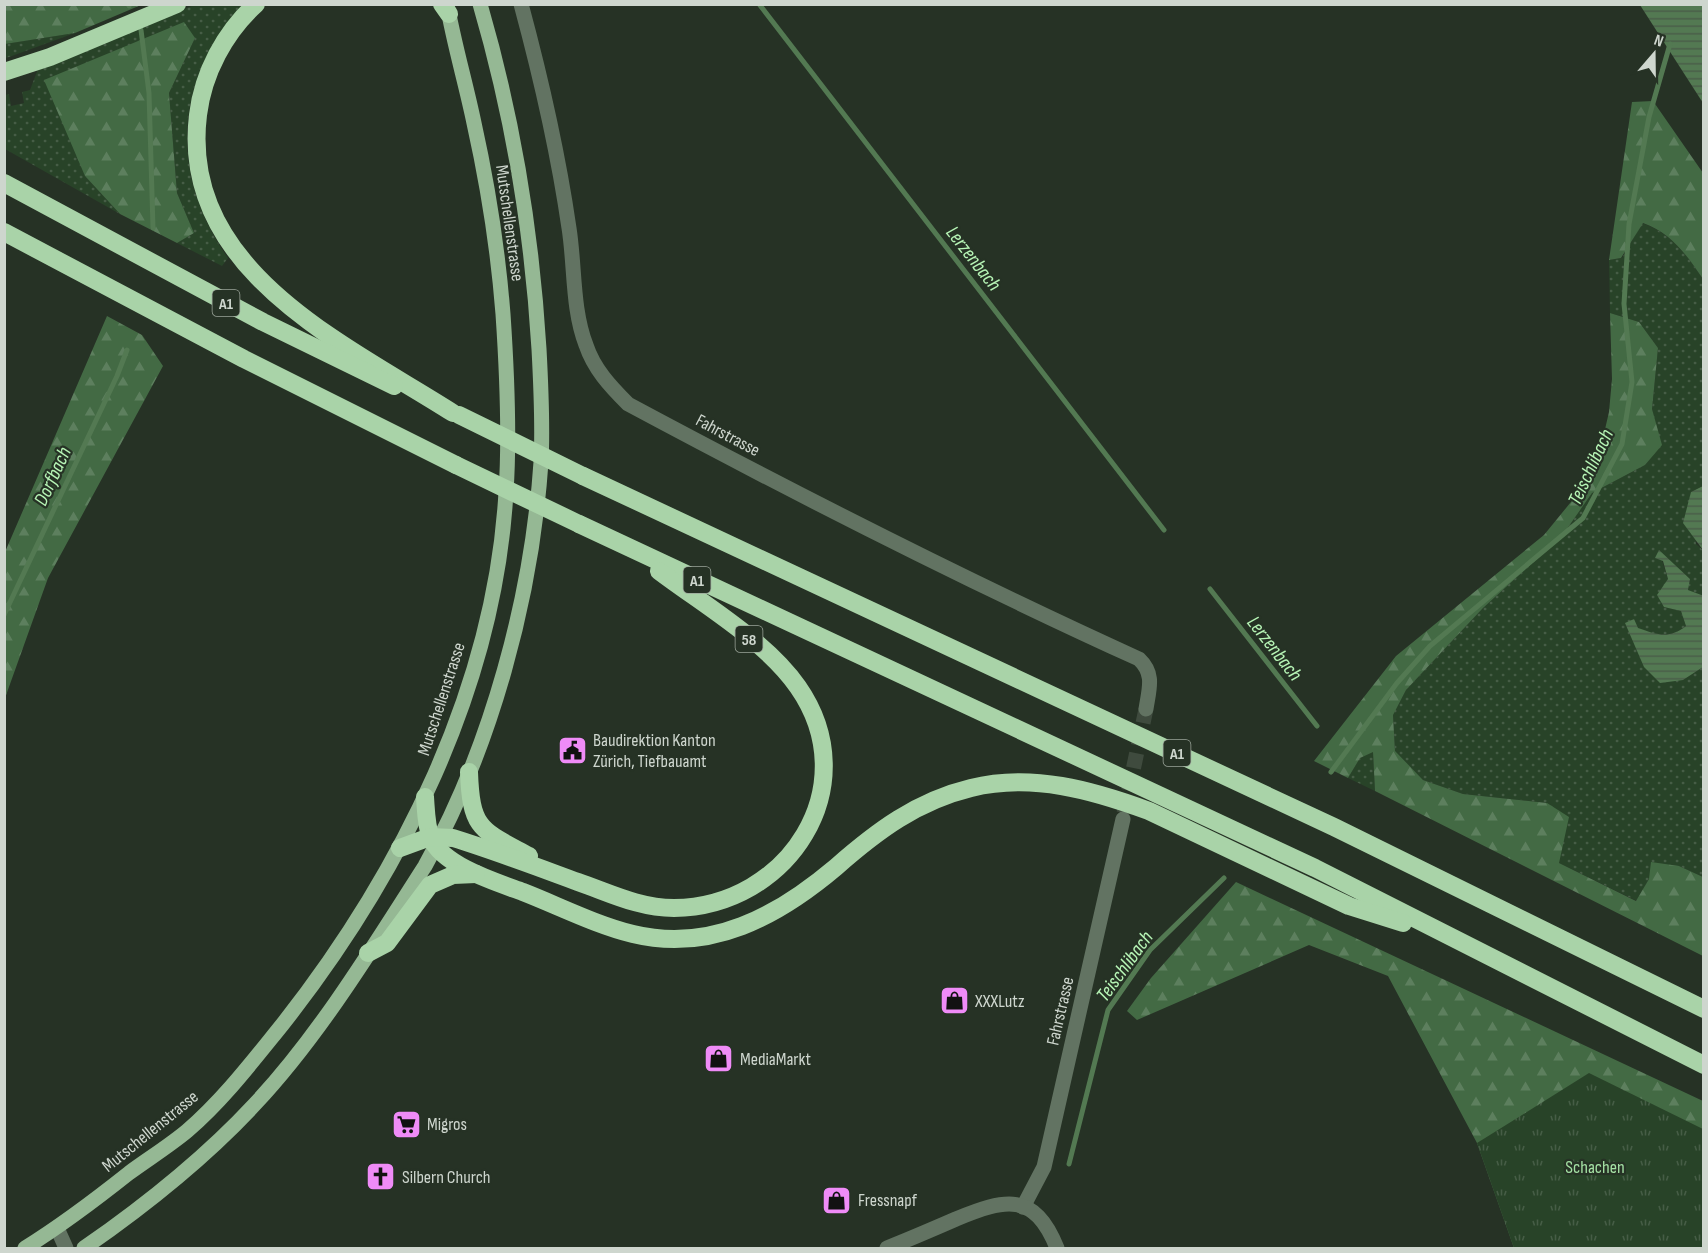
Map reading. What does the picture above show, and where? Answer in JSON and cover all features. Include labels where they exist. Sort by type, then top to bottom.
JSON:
[{"type":"highway","points":[[4,72],[50,57],[177,4]]},
{"type":"highway","points":[[256,4],[222,47],[202,93],[196,143],[201,176],[210,209],[236,253],[280,300],[456,414]]},
{"type":"highway","name":"A1","points":[[4,183],[353,368],[456,414],[583,476],[1345,832],[1704,1009]]},
{"type":"highway","name":"A1","points":[[4,231],[244,359],[456,465],[1293,858],[1704,1065]]},
{"type":"highway","name":"58","points":[[436,840],[465,841],[632,902],[671,908],[708,904],[743,892],[775,872],[799,844],[818,802],[824,778],[824,749],[821,734],[808,703],[789,675],[759,646],[628,547]]},
{"type":"highway","name":"58","points":[[469,772],[474,817],[482,829],[579,882]]},
{"type":"highway","points":[[424,797],[436,840],[447,857],[477,874],[630,933],[680,939],[713,936],[746,926],[775,912],[819,881],[883,828],[925,803],[974,787],[1035,783],[1091,792],[1127,803],[1349,906],[1447,937]]},
{"type":"highway","points":[[400,848],[436,840]]},
{"type":"highway","points":[[368,953],[387,943],[430,885],[453,875],[477,874]]},
{"type":"main road","name":"Mutschellenstrasse","points":[[84,1248],[158,1195],[207,1153],[256,1104],[290,1064],[368,953],[436,840],[469,772],[514,628],[535,513],[541,460],[540,367],[532,262],[517,159],[496,63],[480,4]]},
{"type":"main road","name":"Mutschellenstrasse","points":[[25,1248],[57,1228],[186,1131],[236,1083],[331,961],[400,848],[453,729],[486,621],[506,494],[507,398],[499,270],[484,170],[446,8]]},
{"type":"street","name":"Fahrstrasse","points":[[521,4],[545,93],[564,189],[583,335],[594,363],[610,386],[628,404],[820,507],[1027,608],[1139,659],[1147,667],[1151,676],[1146,709]]},
{"type":"street","name":"Fahrstrasse","points":[[1023,1207],[1044,1167],[1123,819]]},
{"type":"street","points":[[887,1248],[1003,1202],[1023,1207],[1044,1221],[1057,1248]]},
{"type":"street","points":[[57,1228],[66,1248]]},
{"type":"green space","points":[[5,4],[141,5],[75,33],[5,44]]},
{"type":"green space","points":[[194,5],[242,5],[219,34],[203,65],[192,96],[187,128],[189,161],[196,194],[209,226],[228,258],[222,266],[177,243],[194,233],[177,193],[169,93],[195,38],[85,176],[120,214],[5,149],[5,95],[9,94],[11,106],[24,103],[22,92],[30,90],[38,69]]},
{"type":"green space","points":[[184,22],[195,38],[169,93],[177,193],[194,233],[177,243],[120,214],[85,176],[44,80]]},
{"type":"green space","points":[[75,33],[9,57],[5,58],[4,44]]},
{"type":"green space","points":[[1653,101],[1703,173],[1703,279],[1684,253],[1670,239],[1662,232],[1643,223],[1621,258],[1609,260],[1632,102]]},
{"type":"green space","points":[[1642,223],[1670,239],[1684,253],[1703,279],[1703,486],[1691,492],[1696,544],[1703,550],[1703,596],[1688,590],[1690,579],[1659,551],[1668,579],[1664,607],[1681,611],[1686,626],[1671,634],[1656,634],[1625,623],[1635,643],[1683,680],[1703,667],[1703,877],[1679,866],[1649,879],[1637,901],[1559,863],[1547,803],[1463,794],[1423,780],[1395,752],[1393,714],[1406,690],[1483,608],[1562,536],[1592,493],[1645,465],[1661,445],[1652,409],[1658,348],[1639,322],[1610,313],[1609,260],[1622,258]]},
{"type":"green space","points":[[1610,313],[1639,322],[1658,348],[1652,409],[1662,445],[1645,465],[1592,493],[1562,536],[1483,608],[1406,690],[1393,715],[1395,751],[1423,780],[1463,794],[1547,803],[1569,817],[1559,863],[1636,901],[1649,879],[1651,862],[1679,866],[1703,877],[1703,956],[1375,791],[1373,752],[1360,758],[1348,778],[1314,761],[1396,656],[1544,535],[1584,486],[1600,451],[1609,412],[1612,379]]},
{"type":"green space","points":[[107,316],[142,335],[163,366],[48,578],[5,698],[5,552]]},
{"type":"green space","points":[[1373,751],[1375,791],[1348,778],[1360,758]]},
{"type":"green space","points":[[1236,882],[1703,1101],[1703,1248],[1514,1248],[1477,1143],[1388,976],[1309,945],[1137,1020],[1127,1011],[1151,978]]},
{"type":"green space","name":"Schachen","points":[[1589,1073],[1703,1129],[1703,1248],[1514,1248],[1477,1143]]},
{"type":"shaded area","points":[[1640,5],[1703,5],[1703,103]]},
{"type":"shaded area","points":[[1703,486],[1703,550],[1683,523],[1691,492]]},
{"type":"shaded area","points":[[1659,550],[1690,579],[1688,590],[1704,596],[1703,667],[1683,680],[1660,683],[1644,667],[1625,623],[1634,619],[1638,628],[1663,635],[1674,633],[1686,626],[1681,611],[1664,607],[1657,595],[1668,579],[1663,561],[1655,558]]},
{"type":"waterway","name":"Lerzenbach","points":[[759,4],[1164,530]]},
{"type":"waterway","name":"Dorfbach","points":[[141,30],[149,93],[153,228]]},
{"type":"waterway","name":"Teischlibach","points":[[1331,772],[1397,683],[1430,646],[1583,518],[1622,444],[1632,382],[1624,304],[1629,224],[1649,117],[1670,44]]},
{"type":"waterway","name":"Dorfbach","points":[[4,615],[117,376],[127,350]]},
{"type":"waterway","name":"Lerzenbach","points":[[1210,589],[1317,726]]},
{"type":"waterway","name":"Teischlibach","points":[[1069,1164],[1108,1010],[1150,950],[1224,878]]},
{"type":"tunnel","points":[[1124,813],[1146,709]]},
{"type":"place","name":"Baudirektion Kanton Zürich, Tiefbauamt","points":[[572,750]]},
{"type":"place","name":"XXXLutz","points":[[954,1001]]},
{"type":"place","name":"MediaMarkt","points":[[719,1059]]},
{"type":"place","name":"Migros","points":[[406,1124]]},
{"type":"place","name":"Silbern Church","points":[[381,1177]]},
{"type":"place","name":"Fressnapf","points":[[837,1200]]}]
